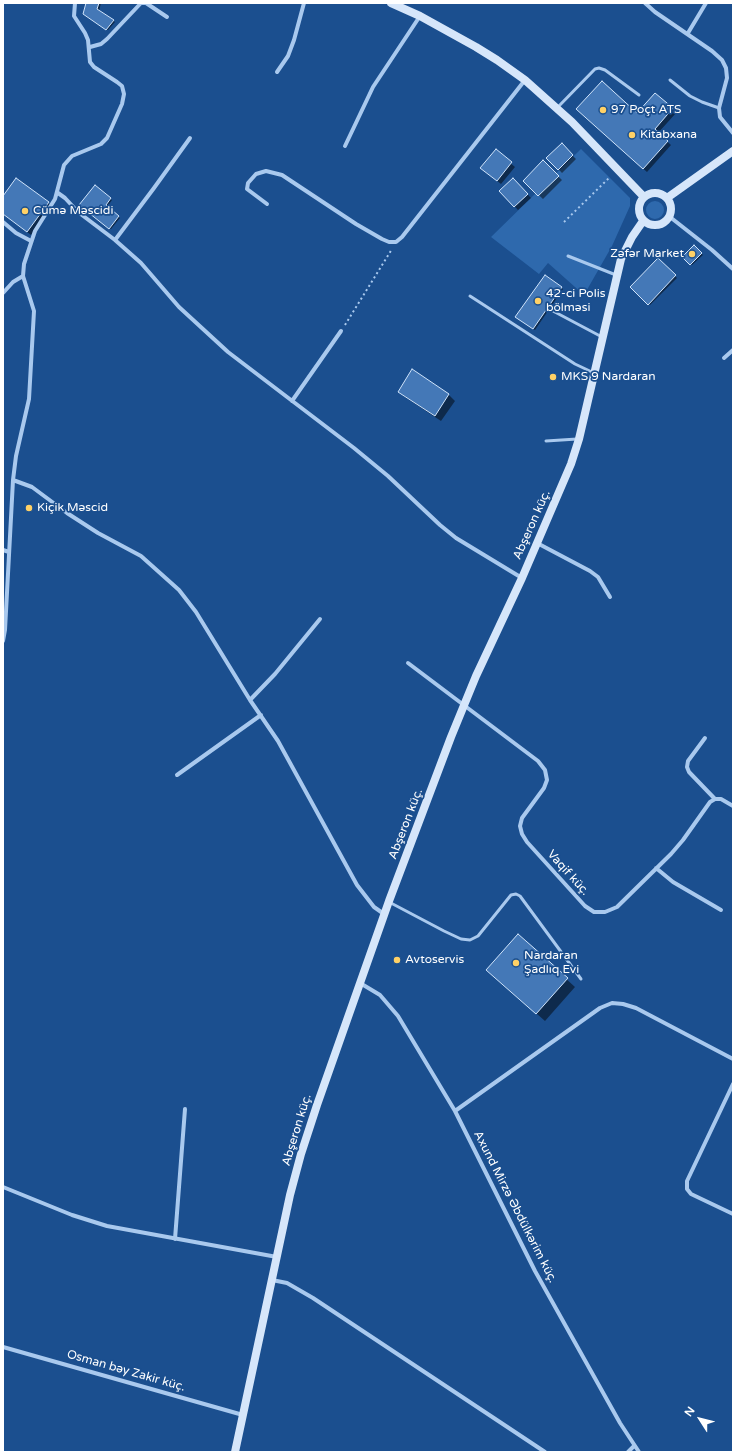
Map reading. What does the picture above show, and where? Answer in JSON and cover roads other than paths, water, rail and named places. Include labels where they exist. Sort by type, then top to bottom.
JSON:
[{"type":"main road","points":[[391,3],[420,16],[476,47],[525,80],[572,122],[644,197]]},
{"type":"main road","points":[[667,198],[733,151]]},
{"type":"main road","points":[[658,193],[667,198],[672,207],[670,217],[666,221],[657,226],[647,224],[643,221],[639,212],[641,202],[644,197],[648,194],[658,193]]},
{"type":"main road","name":"Abşeron küç.","points":[[235,1452],[301,1154],[384,914],[464,705],[561,490],[579,439],[616,275],[625,249],[643,221]]},
{"type":"street","points":[[3,641],[5,630],[13,480],[16,456],[29,399],[34,311],[23,276],[24,264],[35,231],[58,193],[62,171],[68,160],[77,153],[104,142],[122,104],[124,94],[122,86],[94,67],[90,62],[90,47],[85,33],[74,16],[75,3]]},
{"type":"street","points":[[90,47],[101,44],[107,39],[141,3],[146,3],[167,17]]},
{"type":"street","points":[[277,72],[288,56],[304,3]]},
{"type":"street","points":[[645,3],[655,12],[688,33],[722,60],[726,68],[727,78],[719,108],[720,117],[733,132]]},
{"type":"street","points":[[688,33],[706,3]]},
{"type":"street","points":[[345,146],[373,87],[420,16]]},
{"type":"street","points":[[267,204],[247,189],[248,183],[256,174],[266,171],[282,175],[356,224],[382,239],[389,242],[396,242],[402,237],[525,80]]},
{"type":"street","points":[[115,240],[190,138]]},
{"type":"street","points":[[58,193],[78,212],[115,240],[141,263],[179,307],[228,352],[354,448],[388,476],[456,538],[522,578]]},
{"type":"street","points":[[670,217],[712,250],[733,269]]},
{"type":"street","points":[[3,222],[31,241]]},
{"type":"street","points":[[3,293],[14,282],[23,276]]},
{"type":"street","points":[[292,401],[341,331]]},
{"type":"street","points":[[724,358],[733,350]]},
{"type":"street","points":[[13,480],[22,482],[32,487],[67,514],[98,533],[141,556],[179,590],[196,612],[250,700],[278,741],[357,885],[374,907],[384,914]]},
{"type":"street","points":[[537,543],[590,571],[598,577],[610,597]]},
{"type":"street","points":[[3,550],[9,552]]},
{"type":"street","points":[[250,700],[275,674],[320,619]]},
{"type":"street","points":[[408,663],[464,705]]},
{"type":"street","name":"Vaqif küç.","points":[[464,705],[538,761],[545,770],[547,780],[544,788],[522,818],[520,826],[522,834],[527,842],[585,906],[594,912],[605,912],[617,907],[671,854],[683,840],[705,807],[715,799]]},
{"type":"street","points":[[177,775],[261,715]]},
{"type":"street","points":[[705,738],[688,761],[686,767],[715,799],[721,799],[733,806]]},
{"type":"street","points":[[656,868],[672,882],[721,910]]},
{"type":"street","name":"Axund Mirzə Əbdülkərim küç.","points":[[360,983],[380,995],[398,1016],[455,1111],[535,1271],[616,1416],[639,1452]]},
{"type":"street","points":[[455,1111],[600,1008],[612,1003],[636,1008],[733,1059]]},
{"type":"street","points":[[733,1084],[687,1181],[687,1189],[691,1194],[733,1214]]},
{"type":"street","points":[[175,1239],[185,1109]]},
{"type":"street","points":[[3,1187],[72,1215],[107,1226],[277,1257]]},
{"type":"street","points":[[272,1280],[287,1283],[313,1298],[545,1452]]},
{"type":"street","name":"Osman bəy Zakir küç.","points":[[3,1347],[243,1414]]},
{"type":"street","points":[[628,1452],[634,1446]]},
{"type":"lane","points":[[557,108],[595,69],[600,68],[605,70],[639,96]]},
{"type":"lane","points":[[670,80],[690,96],[719,108]]},
{"type":"lane","points":[[568,256],[616,275]]},
{"type":"lane","points":[[470,296],[575,364],[594,373]]},
{"type":"lane","points":[[553,311],[602,337]]},
{"type":"lane","points":[[546,440],[579,439]]},
{"type":"lane","points":[[389,902],[461,939],[470,940],[478,936],[512,895],[516,894],[520,896],[581,979]]},
{"type":"place","name":"97 Poçt ATS","points":[[603,110]]},
{"type":"place","name":"Kitabxana","points":[[632,135]]},
{"type":"place","name":"Cümə Məscidi","points":[[25,211]]},
{"type":"place","name":"Zəfər Market","points":[[692,254]]},
{"type":"place","name":"42-ci Polis bölməsi","points":[[538,301]]},
{"type":"place","name":"MKS 9 Nardaran","points":[[553,377]]},
{"type":"place","name":"Kiçik Məscid","points":[[29,508]]},
{"type":"place","name":"Avtoservis","points":[[397,960]]},
{"type":"place","name":"Nardaran Şadlıq Evi","points":[[516,963]]}]
